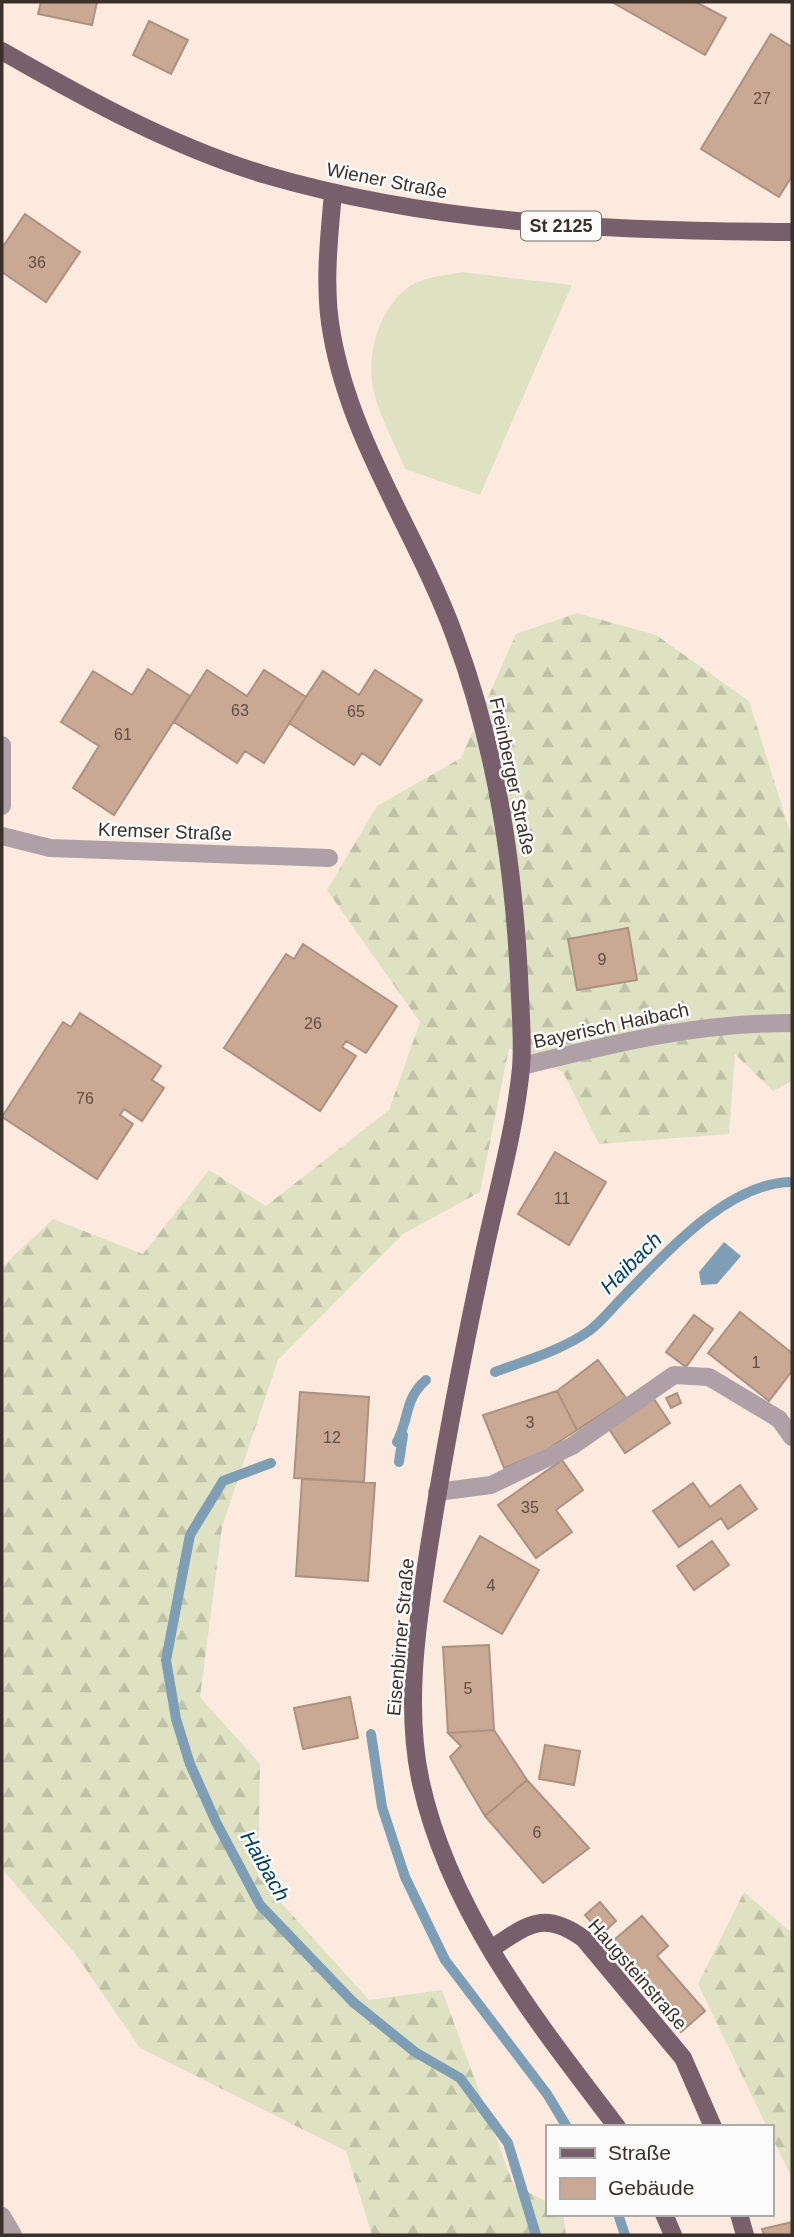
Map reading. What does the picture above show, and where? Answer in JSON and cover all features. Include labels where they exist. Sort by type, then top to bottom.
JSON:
[{"type":"main road","name":"Wiener Straße","points":[[2,51],[128,120],[264,174],[333,193],[502,221],[646,232],[792,232]]},
{"type":"main road","name":"Freinberger Straße","points":[[333,193],[327,271],[330,329],[340,374],[352,414],[453,631],[477,699],[495,775],[514,891],[522,1066],[456,1391]]},
{"type":"main road","name":"Eisenbirner Straße","points":[[456,1391],[419,1610],[414,1730],[422,1784],[459,1889],[491,1949],[534,2019],[615,2125]]},
{"type":"main road","name":"Haugsteinstraße","points":[[491,1949],[525,1926],[544,1921],[565,1925],[584,1939],[683,2058],[712,2125]]},
{"type":"main road","points":[[665,2216],[673,2235]]},
{"type":"main road","points":[[740,2216],[745,2235]]},
{"type":"street","points":[[2,745],[2,806]]},
{"type":"street","name":"Kremser Straße","points":[[2,836],[50,848],[329,858]]},
{"type":"street","name":"Bayerisch Haibach","points":[[522,1066],[634,1038],[731,1023],[792,1023]]},
{"type":"street","points":[[437,1492],[491,1485],[572,1446],[674,1376],[709,1377],[779,1419],[792,1437]]},
{"type":"street","points":[[2,2217],[13,2235]]},
{"type":"green space","points":[[462,272],[572,285],[480,495],[405,469],[380,412],[372,379],[371,364],[377,334],[399,295],[422,280]]},
{"type":"green space","points":[[577,613],[656,635],[749,701],[792,838],[792,1081],[773,1091],[735,1054],[729,1134],[599,1144],[563,1072],[509,1048],[480,1192],[403,1234],[278,1360],[222,1527],[200,1697],[260,1764],[258,1877],[369,2000],[442,1990],[513,2184],[546,2201],[546,2216],[563,2216],[566,2235],[372,2235],[346,2151],[140,2048],[76,1955],[2,1869],[2,1267],[53,1219],[143,1254],[209,1170],[266,1206],[389,1110],[420,1022],[327,890],[377,806],[461,758],[516,634]]},
{"type":"green space","points":[[744,1892],[792,1933],[792,2178],[773,2139],[773,2125],[766,2125],[698,1984]]},
{"type":"water","points":[[724,1242],[741,1256],[717,1284],[701,1285],[699,1272]]},
{"type":"building","points":[[41,2],[97,2],[92,25],[38,14]]},
{"type":"building","points":[[612,2],[696,2],[726,18],[705,55]]},
{"type":"building","points":[[149,21],[188,40],[171,74],[133,55]]},
{"type":"building","points":[[771,34],[792,47],[792,176],[779,197],[701,149]]},
{"type":"building","points":[[25,214],[80,252],[46,302],[2,272],[2,248]]},
{"type":"building","points":[[148,669],[190,696],[114,815],[73,788],[99,746],[61,722],[93,671],[132,695]]},
{"type":"building","points":[[207,670],[247,696],[264,670],[306,697],[264,763],[245,751],[237,763],[174,722]]},
{"type":"building","points":[[375,670],[422,700],[380,765],[362,753],[354,765],[289,723],[323,671],[359,695]]},
{"type":"building","points":[[628,928],[637,980],[577,990],[568,939]]},
{"type":"building","points":[[303,944],[397,1006],[366,1053],[346,1041],[342,1047],[356,1056],[320,1111],[224,1048],[286,954],[294,959]]},
{"type":"building","points":[[80,1013],[161,1066],[152,1080],[164,1088],[142,1121],[124,1109],[120,1115],[133,1124],[97,1179],[2,1117],[63,1022],[71,1027]]},
{"type":"building","points":[[555,1152],[606,1182],[569,1245],[518,1214]]},
{"type":"building","points":[[740,1312],[792,1353],[792,1371],[769,1401],[708,1353]]},
{"type":"building","points":[[694,1315],[713,1329],[686,1367],[666,1352]]},
{"type":"building","points":[[598,1360],[626,1398],[577,1430],[557,1391]]},
{"type":"building","points":[[557,1391],[577,1430],[543,1452],[504,1468],[483,1415]]},
{"type":"building","points":[[300,1392],[369,1397],[364,1482],[294,1478]]},
{"type":"building","points":[[677,1393],[681,1403],[671,1408],[666,1398]]},
{"type":"building","points":[[654,1399],[670,1423],[625,1453],[609,1429]]},
{"type":"building","points":[[562,1460],[583,1490],[556,1510],[572,1532],[536,1558],[498,1505]]},
{"type":"building","points":[[302,1479],[375,1483],[368,1581],[296,1576]]},
{"type":"building","points":[[693,1483],[710,1507],[740,1485],[757,1509],[728,1529],[721,1518],[679,1547],[653,1511]]},
{"type":"building","points":[[480,1536],[539,1570],[502,1634],[444,1601]]},
{"type":"building","points":[[712,1541],[729,1565],[694,1590],[677,1566]]},
{"type":"building","points":[[489,1645],[494,1730],[448,1733],[443,1647]]},
{"type":"building","points":[[350,1697],[358,1738],[303,1749],[294,1708]]},
{"type":"building","points":[[494,1730],[527,1780],[485,1816],[450,1757],[461,1746],[448,1733]]},
{"type":"building","points":[[545,1745],[580,1751],[574,1785],[539,1779]]},
{"type":"building","points":[[527,1780],[589,1848],[543,1883],[485,1816]]},
{"type":"building","points":[[600,1902],[616,1921],[602,1934],[585,1915]]},
{"type":"building","points":[[642,1916],[668,1946],[657,1956],[705,2011],[681,2032],[607,1946]]},
{"type":"building","points":[[792,2222],[792,2235],[764,2235],[762,2229]]},
{"type":"waterway","name":"Haibach","points":[[495,1372],[555,1350],[589,1331],[678,1242],[721,1207],[768,1185],[792,1182]]},
{"type":"waterway","name":"Haibach","points":[[397,1442],[414,1394],[426,1380]]},
{"type":"waterway","points":[[399,1462],[403,1435]]},
{"type":"waterway","name":"Haibach","points":[[271,1463],[223,1481],[190,1535],[166,1660],[176,1719],[190,1764],[216,1822],[260,1905],[353,2002],[415,2052],[460,2078],[508,2143],[536,2235]]},
{"type":"waterway","points":[[371,1734],[382,1807],[405,1877],[445,1960],[547,2094],[566,2125]]},
{"type":"waterway","points":[[619,2216],[625,2235]]}]
